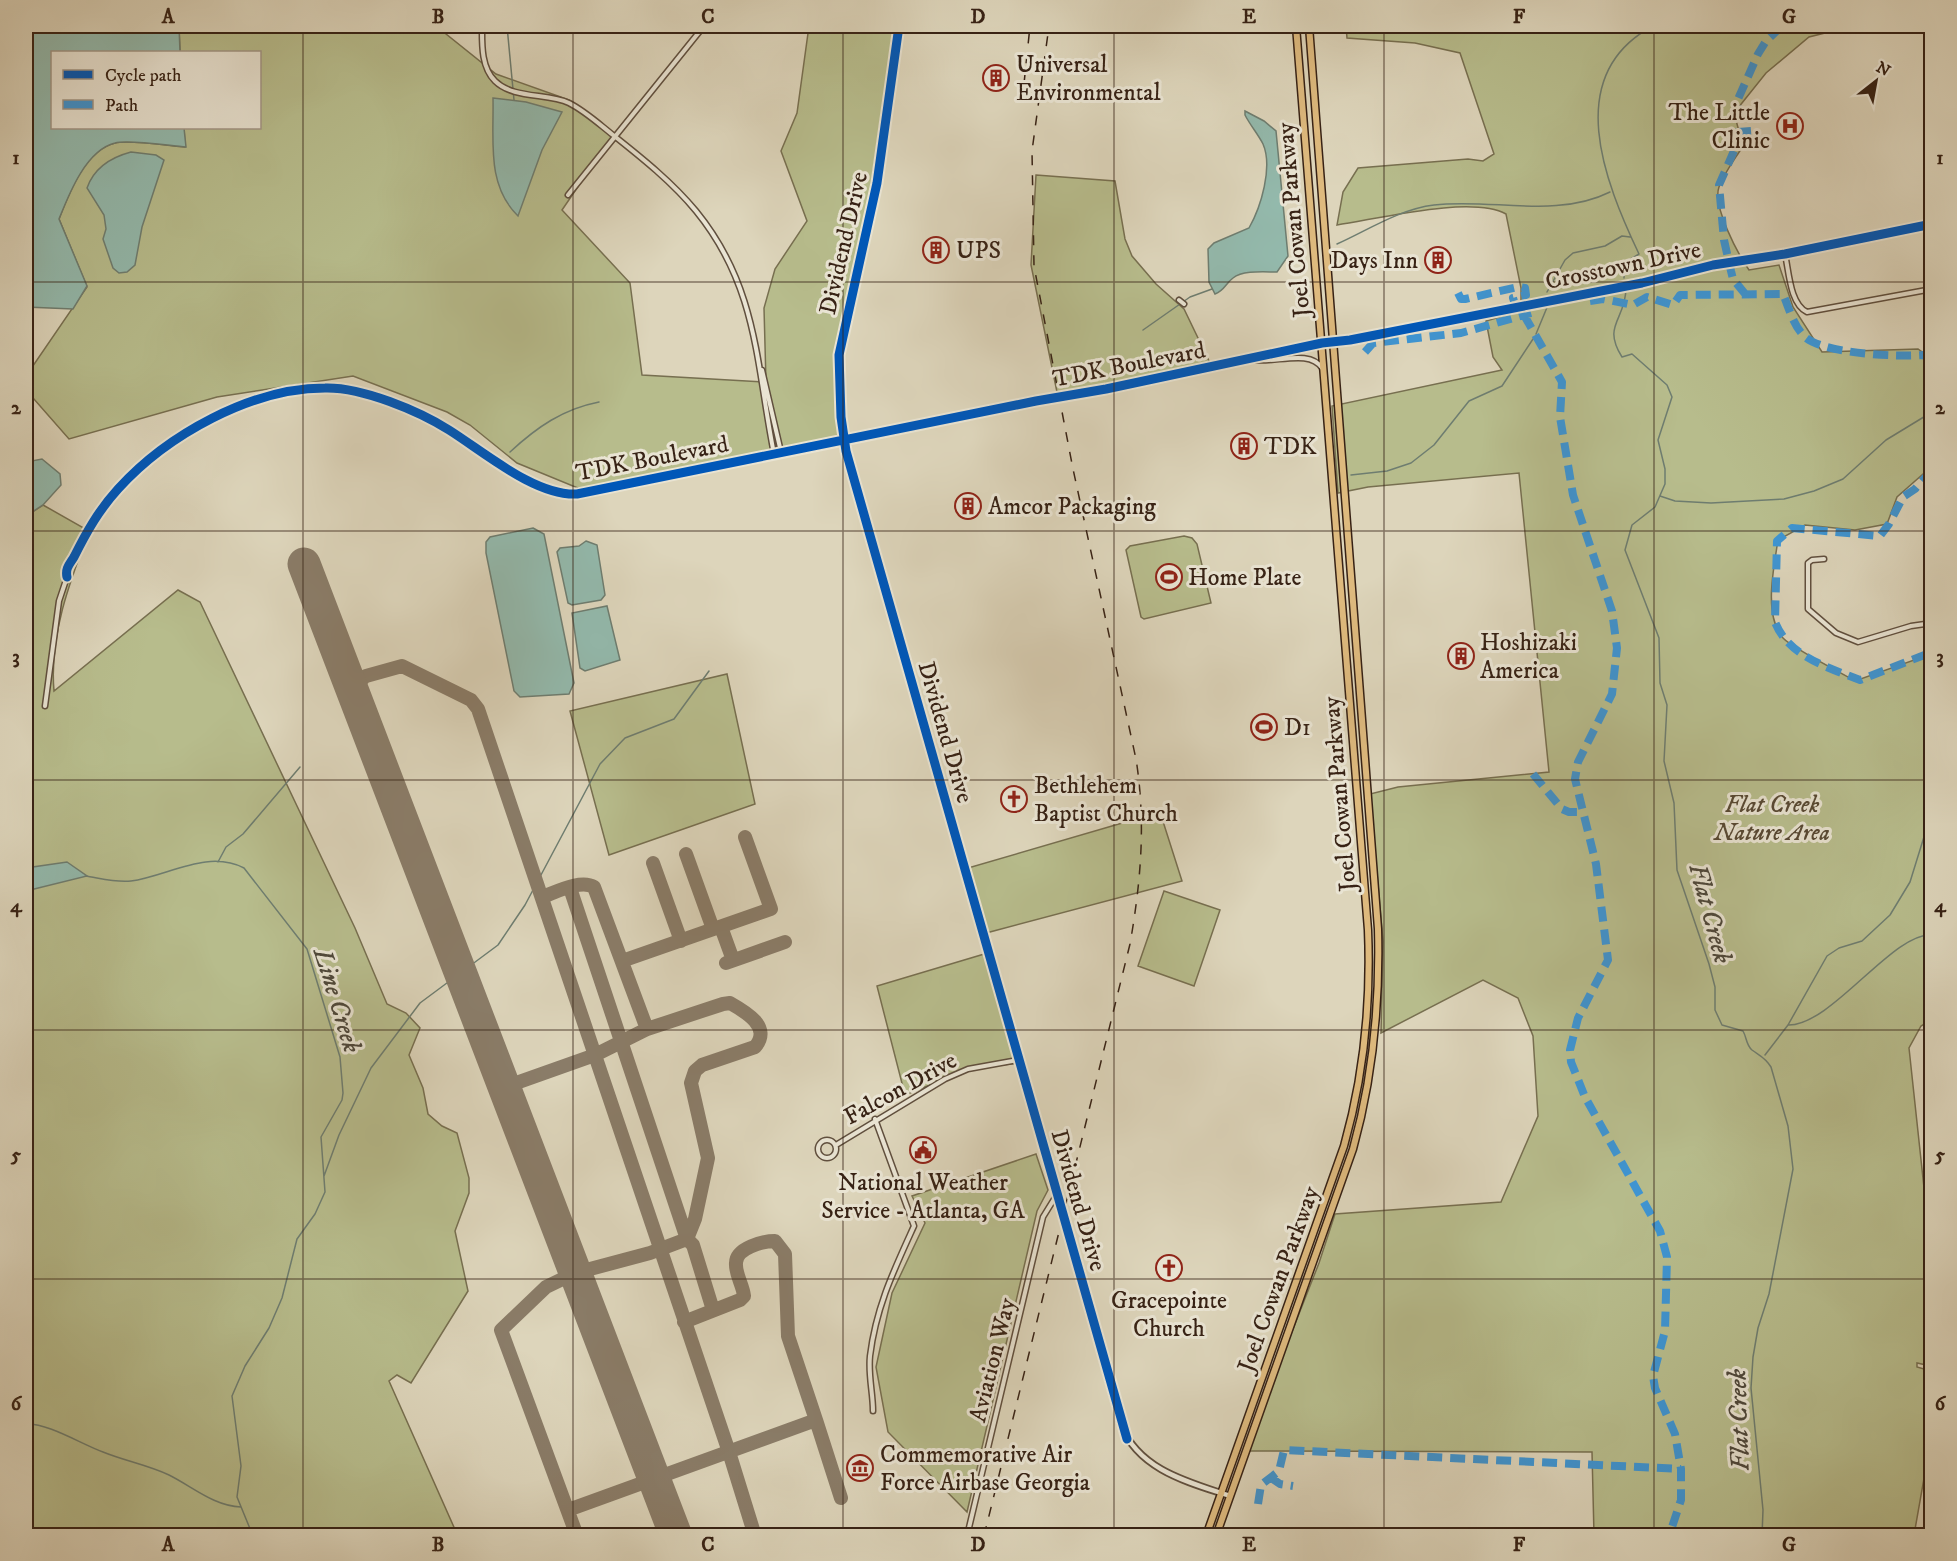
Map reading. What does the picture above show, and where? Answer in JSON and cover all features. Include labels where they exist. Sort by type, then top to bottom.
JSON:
[{"type":"main road","name":"Joel Cowan Parkway","points":[[1206,1536],[1320,1215],[1354,1110],[1367,1022],[1368,930],[1296,26]]},
{"type":"main road","name":"Joel Cowan Parkway","points":[[1216,1536],[1329,1219],[1360,1123],[1377,1022],[1378,929],[1309,26]]},
{"type":"main road","points":[[1320,1215],[1329,1219]]},
{"type":"street","points":[[482,26],[484,60],[497,83],[511,90],[569,103],[615,136],[678,190],[709,228],[738,279],[751,315],[761,366],[762,393],[774,454]]},
{"type":"street","points":[[568,195],[704,26]]},
{"type":"street","name":"Dividend Drive","points":[[899,26],[877,183],[839,355],[840,400],[845,439],[1127,1439],[1140,1455],[1156,1467],[1230,1496]]},
{"type":"street","name":"Crosstown Drive","points":[[1322,343],[1635,284],[1713,266],[1932,224]]},
{"type":"street","points":[[1785,254],[1796,301],[1801,309],[1807,312],[1932,289]]},
{"type":"street","points":[[1179,300],[1184,304]]},
{"type":"street","name":"TDK Boulevard","points":[[45,706],[51,642],[59,601],[84,533],[95,516],[151,456],[221,416],[294,390],[338,388],[397,405],[430,418],[538,486],[564,495],[616,488],[845,439],[1078,394],[1322,343]]},
{"type":"street","name":"TDK Boulevard","points":[[1250,359],[1269,362],[1313,358],[1324,370]]},
{"type":"street","points":[[761,366],[767,382],[782,452]]},
{"type":"street","points":[[1824,559],[1812,560],[1808,563],[1808,609],[1818,620],[1843,638],[1865,642],[1895,631],[1932,623]]},
{"type":"street","points":[[1352,742],[1362,741]]},
{"type":"street","name":"Falcon Drive","points":[[836,1145],[875,1119],[968,1069],[1019,1060]]},
{"type":"street","points":[[873,1411],[870,1372],[874,1331],[887,1283],[914,1226],[875,1119]]},
{"type":"street","points":[[823,1140],[831,1140],[836,1145],[836,1154],[831,1158],[824,1159],[817,1151],[823,1140]]},
{"type":"street","name":"Aviation Way","points":[[967,1536],[1043,1217],[1057,1196]]},
{"type":"green space","points":[[179,26],[436,26],[496,74],[569,100],[614,134],[562,210],[630,283],[642,375],[766,382],[764,308],[775,269],[807,221],[781,151],[797,113],[809,26],[894,26],[858,279],[839,361],[849,446],[792,446],[699,469],[585,491],[517,463],[470,425],[447,412],[353,376],[217,397],[69,439],[26,390],[26,376],[87,287],[59,219],[80,174],[95,154],[115,143],[139,142],[185,147],[184,129],[261,129],[261,51],[180,51]]},
{"type":"green space","name":"Flat Creek Nature Area","points":[[1346,26],[1853,26],[1809,37],[1766,73],[1734,113],[1743,146],[1724,177],[1718,195],[1727,230],[1749,270],[1779,265],[1793,307],[1822,352],[1918,349],[1928,356],[1931,352],[1931,467],[1897,497],[1887,524],[1855,530],[1805,525],[1778,540],[1771,590],[1773,617],[1783,638],[1806,654],[1855,681],[1931,654],[1931,1020],[1921,1026],[1909,1048],[1931,1253],[1928,1265],[1932,1275],[1931,1366],[1917,1363],[1917,1367],[1931,1371],[1932,1450],[1929,1450],[1914,1535],[1594,1535],[1592,1452],[1245,1451],[1319,1263],[1335,1214],[1501,1202],[1538,1116],[1533,1036],[1518,998],[1483,980],[1381,1033],[1383,941],[1370,794],[1398,787],[1549,772],[1519,473],[1368,487],[1338,493],[1332,406],[1502,370],[1493,357],[1486,321],[1521,311],[1521,288],[1506,214],[1471,207],[1448,208],[1337,225],[1343,192],[1358,168],[1468,159],[1483,161],[1494,154],[1460,53],[1415,43],[1347,38]]},
{"type":"green space","points":[[1036,175],[1115,181],[1125,239],[1132,256],[1156,284],[1184,309],[1211,365],[1058,397],[1031,265]]},
{"type":"green space","points":[[43,505],[89,531],[68,589],[58,629],[53,670],[54,691],[178,590],[200,602],[355,928],[387,1004],[406,1013],[420,1028],[409,1055],[423,1088],[428,1114],[442,1126],[457,1133],[469,1178],[469,1193],[455,1231],[468,1291],[411,1383],[397,1375],[389,1381],[457,1534],[461,1535],[26,1535],[26,516]]},
{"type":"green space","name":"Home Plate","points":[[1184,536],[1192,538],[1197,544],[1211,603],[1144,619],[1141,617],[1126,550],[1130,546]]},
{"type":"green space","points":[[727,674],[755,804],[609,855],[570,711]]},
{"type":"green space","points":[[1160,812],[1182,881],[986,933],[968,868]]},
{"type":"green space","points":[[1164,891],[1220,910],[1194,986],[1138,966]]},
{"type":"green space","points":[[991,952],[1021,1063],[973,1068],[905,1095],[877,986]]},
{"type":"green space","points":[[1036,1154],[1048,1190],[1037,1211],[967,1512],[888,1432],[876,1367],[892,1293],[925,1223],[912,1196]]},
{"type":"water","points":[[26,26],[179,26],[180,51],[51,51],[51,129],[184,129],[186,147],[121,142],[105,147],[95,154],[73,186],[59,219],[87,286],[73,309],[26,307]]},
{"type":"water","points":[[493,98],[526,102],[562,112],[542,150],[518,216],[508,204],[496,176],[493,146]]},
{"type":"water","points":[[1245,111],[1264,121],[1276,131],[1288,256],[1277,272],[1237,275],[1215,294],[1209,282],[1208,249],[1214,243],[1249,228],[1258,209],[1266,175],[1266,153]]},
{"type":"water","points":[[131,152],[156,155],[164,160],[142,227],[135,265],[127,272],[119,273],[113,268],[103,239],[106,229],[104,215],[87,188],[94,175],[104,164]]},
{"type":"water","points":[[42,459],[60,474],[61,485],[43,505],[26,516],[26,462]]},
{"type":"water","points":[[533,528],[544,534],[574,683],[569,694],[520,697],[514,691],[486,553],[486,542],[490,537]]},
{"type":"water","points":[[586,541],[597,545],[605,595],[601,600],[572,605],[568,603],[557,552],[560,548],[579,546]]},
{"type":"water","points":[[607,606],[620,660],[585,671],[580,668],[572,613]]},
{"type":"water","points":[[67,862],[87,876],[26,891],[26,868]]},
{"type":"waterway","points":[[507,26],[514,100]]},
{"type":"waterway","name":"Flat Creek","points":[[1624,278],[1624,263],[1639,254],[1614,195],[1604,163],[1599,131],[1599,101],[1607,72],[1625,47],[1653,26]]},
{"type":"waterway","points":[[1337,244],[1397,215],[1421,207],[1456,204],[1546,206],[1589,200],[1610,192]]},
{"type":"waterway","points":[[1547,292],[1565,260],[1573,253],[1605,246],[1622,236],[1630,237]]},
{"type":"waterway","points":[[1143,330],[1190,297],[1212,289]]},
{"type":"waterway","name":"Flat Creek","points":[[1626,289],[1625,300],[1614,330],[1616,346],[1622,357],[1632,354],[1667,385],[1672,397],[1658,440],[1665,469],[1665,484],[1655,507],[1632,525],[1625,550],[1659,638],[1660,683],[1667,705],[1664,761],[1674,803],[1677,870],[1709,964],[1715,987],[1715,1010],[1722,1025],[1743,1031],[1750,1048],[1771,1067],[1788,1126],[1793,1169],[1769,1294],[1758,1328],[1753,1357],[1751,1388],[1763,1510],[1762,1536]]},
{"type":"waterway","points":[[1536,334],[1548,305]]},
{"type":"waterway","points":[[1351,475],[1387,471],[1411,463],[1434,445],[1469,401],[1502,386],[1533,339]]},
{"type":"waterway","points":[[510,452],[551,420],[574,409],[599,402]]},
{"type":"waterway","points":[[1660,496],[1675,501],[1711,503],[1784,499],[1814,491],[1843,479],[1886,440],[1932,412]]},
{"type":"waterway","points":[[324,1176],[339,1135],[371,1068],[420,1003],[498,945],[525,905],[600,764],[625,738],[674,719],[709,671]]},
{"type":"waterway","points":[[218,862],[226,847],[243,834],[300,767]]},
{"type":"waterway","points":[[1765,1055],[1788,1025],[1827,956],[1839,948],[1862,941],[1890,915],[1910,882],[1932,811]]},
{"type":"waterway","name":"Line Creek","points":[[85,876],[114,881],[131,881],[202,862],[216,861],[244,868],[307,949],[340,1057],[342,1100],[321,1137],[325,1192],[315,1214],[297,1239],[282,1298],[269,1328],[245,1366],[232,1396],[241,1466],[237,1497],[253,1536]]},
{"type":"waterway","points":[[1789,1025],[1806,1021],[1824,1010],[1900,947],[1917,938],[1932,935]]},
{"type":"waterway","points":[[26,1424],[54,1430],[103,1452],[161,1472],[213,1500],[241,1507]]},
{"type":"taxiway","points":[[352,687],[366,676],[402,666],[471,700],[478,709],[729,1452],[755,1536]]},
{"type":"taxiway","points":[[622,961],[771,909],[745,837]]},
{"type":"taxiway","points":[[686,854],[713,929]]},
{"type":"taxiway","points":[[653,863],[681,941]]},
{"type":"taxiway","points":[[542,897],[576,885],[594,887],[647,1029]]},
{"type":"taxiway","points":[[570,888],[687,1239],[650,1253],[575,1273],[546,1287],[501,1330],[577,1536]]},
{"type":"taxiway","points":[[721,927],[733,960]]},
{"type":"taxiway","points":[[726,963],[785,942]]},
{"type":"taxiway","points":[[505,1087],[595,1055],[647,1029],[723,1004],[730,1003],[755,1021],[761,1033],[755,1047],[702,1065],[695,1071],[691,1083],[708,1158],[695,1219],[687,1239],[693,1245],[713,1310]]},
{"type":"taxiway","points":[[684,1322],[740,1300],[744,1296],[737,1271],[737,1258],[740,1253],[751,1246],[775,1241],[785,1254],[788,1336],[816,1420]]},
{"type":"taxiway","points":[[568,1510],[816,1420],[841,1498]]},
{"type":"runway","points":[[304,564],[676,1536]]},
{"type":"railway","points":[[1022,103],[1030,26]]},
{"type":"railway","points":[[984,1536],[1130,944],[1141,852],[1141,806],[1136,759],[1073,469],[1034,266],[1032,151],[1049,26]]},
{"type":"marked path","points":[[1746,295],[1733,279],[1731,271],[1724,240],[1719,185],[1737,144],[1738,99],[1758,54],[1766,41],[1782,26]]},
{"type":"marked path","points":[[1738,132],[1751,131]]},
{"type":"marked path","points":[[1458,293],[1461,299],[1465,299],[1518,287],[1525,288],[1526,295],[1513,298],[1514,301]]},
{"type":"marked path","points":[[1590,301],[1603,299],[1633,305],[1647,297],[1673,305],[1680,295],[1783,294],[1797,327],[1813,342],[1826,347],[1861,353],[1923,355],[1932,360]]},
{"type":"marked path","points":[[1365,352],[1373,343],[1461,333],[1531,313]]},
{"type":"marked path","points":[[1524,315],[1562,382],[1560,417],[1573,495],[1612,611],[1617,648],[1612,694],[1578,762],[1575,779],[1596,864],[1608,960],[1578,1018],[1570,1050],[1571,1062],[1585,1097],[1660,1231],[1667,1257],[1665,1331],[1653,1376],[1655,1388],[1675,1434],[1681,1469],[1681,1500],[1669,1536]]},
{"type":"marked path","points":[[1932,470],[1915,489],[1903,497],[1880,536],[1792,528],[1777,541],[1775,622],[1781,634],[1799,652],[1823,665],[1860,680],[1932,652]]},
{"type":"marked path","points":[[1533,774],[1562,809],[1569,812],[1582,812]]},
{"type":"marked path","points":[[1258,1504],[1261,1485],[1279,1471],[1284,1450],[1681,1469]]},
{"type":"marked path","points":[[1270,1477],[1280,1484],[1293,1486]]},
{"type":"cycle path","points":[[899,26],[877,183],[839,355],[841,417],[846,451],[1127,1439]]},
{"type":"cycle path","points":[[67,577],[68,566],[105,505],[138,469],[161,450],[212,418],[268,396],[297,390],[325,388],[356,391],[390,402],[437,423],[527,480],[561,493],[577,494],[1036,401],[1106,389],[1322,343],[1350,340],[1642,283],[1713,265],[1785,254],[1932,224]]},
{"type":"place","name":"Universal Environmental","points":[[996,78]]},
{"type":"place","name":"The Little Clinic","points":[[1790,126]]},
{"type":"place","name":"UPS","points":[[936,250]]},
{"type":"place","name":"Days Inn","points":[[1438,260]]},
{"type":"place","name":"TDK","points":[[1244,446]]},
{"type":"place","name":"Amcor Packaging","points":[[968,506]]},
{"type":"place","name":"Home Plate","points":[[1169,577]]},
{"type":"place","name":"Hoshizaki America","points":[[1461,656]]},
{"type":"place","name":"D1","points":[[1264,727]]},
{"type":"place","name":"Bethlehem Baptist Church","points":[[1014,799]]},
{"type":"place","name":"National Weather Service - Atlanta, GA","points":[[923,1150]]},
{"type":"place","name":"Gracepointe Church","points":[[1169,1268]]},
{"type":"place","name":"Commemorative Air Force Airbase Georgia","points":[[860,1468]]}]
